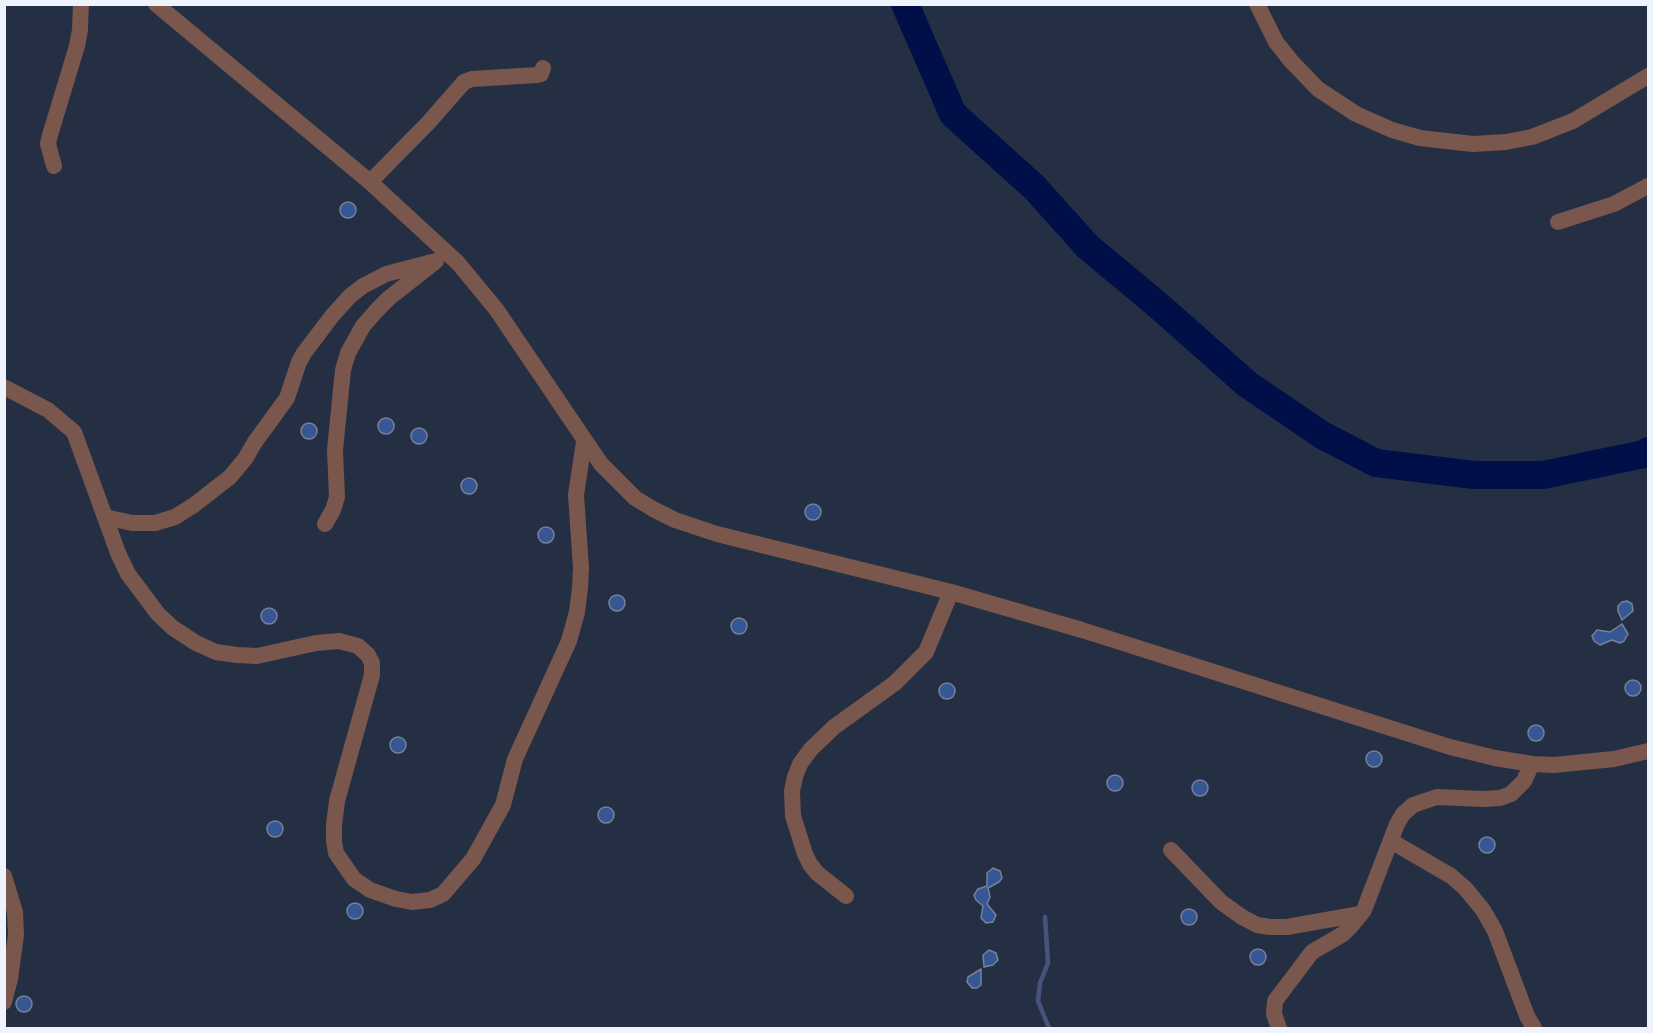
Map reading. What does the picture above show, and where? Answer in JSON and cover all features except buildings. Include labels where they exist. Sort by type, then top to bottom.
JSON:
[{"type":"street","points":[[54,166],[48,144],[80,30],[81,4]]},
{"type":"street","points":[[156,4],[370,182],[441,256],[474,280],[541,373],[584,442],[616,481],[635,498],[653,509],[675,520],[717,534],[951,592],[1082,630],[1450,747],[1513,762],[1532,764],[1581,764],[1648,751]]},
{"type":"street","points":[[1257,4],[1276,42],[1291,62],[1318,89],[1356,114],[1392,130],[1439,142],[1495,143],[1532,137],[1573,121],[1648,76]]},
{"type":"street","points":[[370,182],[429,122],[464,82],[472,79],[537,75],[542,74],[543,68]]},
{"type":"street","points":[[1557,222],[1625,200],[1648,186]]},
{"type":"street","points":[[105,517],[132,523],[155,523],[175,517],[194,505],[230,477],[245,459],[287,398],[304,353],[350,296],[386,274],[441,256]]},
{"type":"street","points":[[325,524],[338,497],[335,450],[343,369],[348,353],[363,326],[377,310],[441,256]]},
{"type":"street","points":[[4,387],[48,410],[74,432],[128,574],[158,614],[173,628],[196,643],[216,652],[257,656],[316,643],[339,641],[358,646],[369,655],[372,675],[337,801],[334,825],[336,853],[354,879],[370,890],[412,902],[430,900],[443,894],[473,859],[503,805],[515,759],[569,641],[577,612],[580,588],[581,568],[576,495],[584,442]]},
{"type":"street","points":[[846,896],[818,873],[805,854],[791,803],[795,777],[811,749],[834,727],[864,708],[895,683],[926,652],[951,592]]},
{"type":"street","points":[[1279,1029],[1274,1014],[1275,1001],[1312,952],[1343,934],[1353,925],[1372,893],[1390,841],[1403,814],[1413,805],[1437,796],[1500,798],[1517,789],[1532,764]]},
{"type":"street","points":[[1390,841],[1451,876],[1465,888],[1483,910],[1495,931],[1534,1029]]},
{"type":"street","points":[[1171,850],[1221,902],[1257,925],[1287,927],[1360,914]]},
{"type":"street","points":[[4,876],[15,912],[16,935],[10,980],[4,1002]]},
{"type":"waterway","points":[[905,4],[953,114],[1035,188],[1088,247],[1247,384],[1322,435],[1376,463],[1474,475],[1543,475],[1644,454],[1648,451]]},
{"type":"waterway","points":[[1045,917],[1048,963],[1040,983],[1038,1001],[1049,1028]]}]
